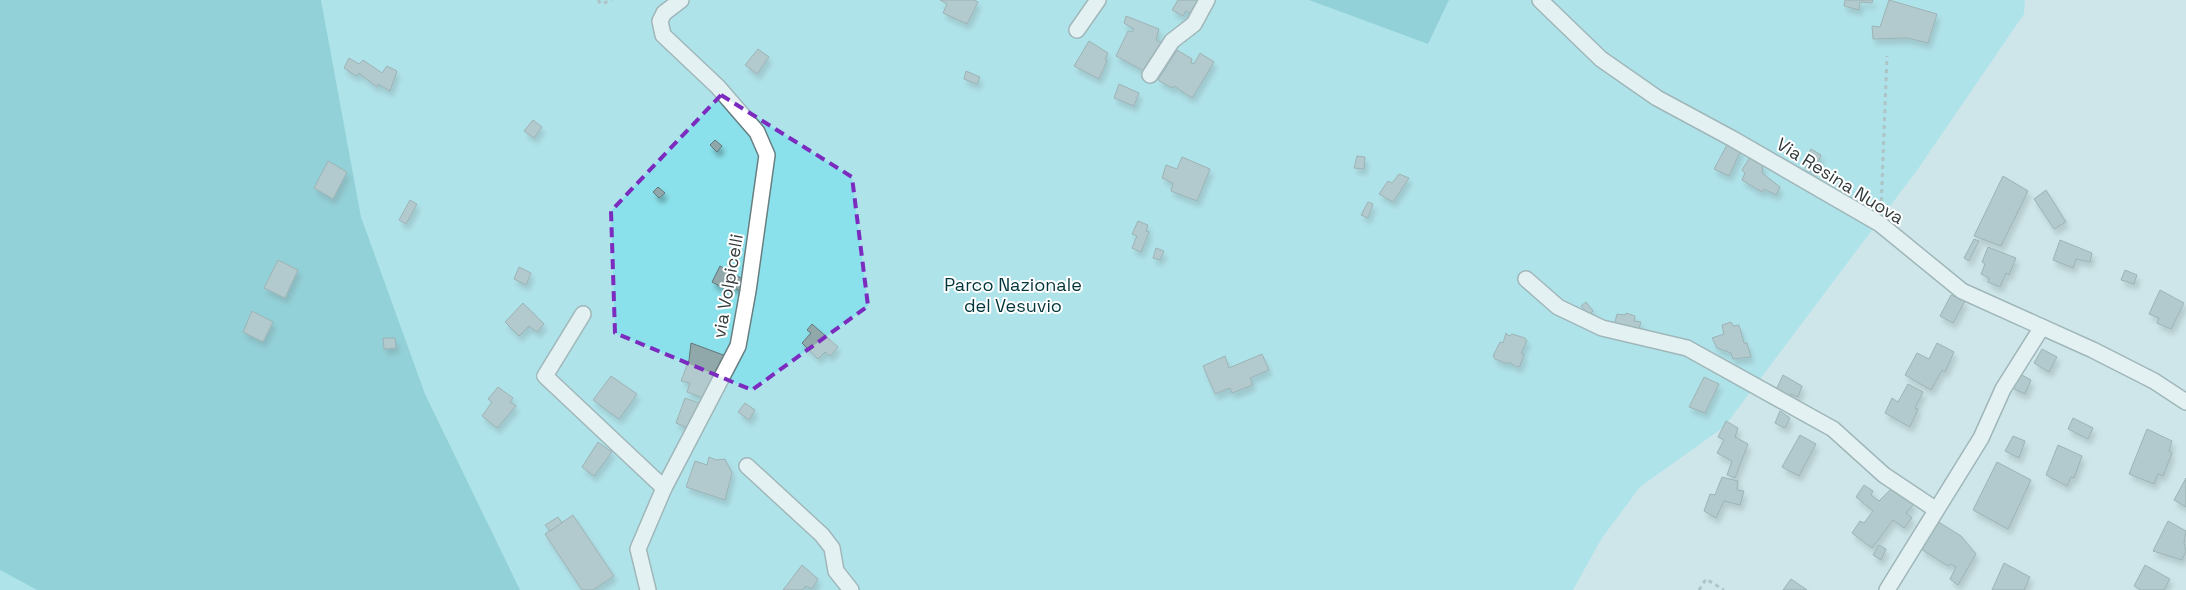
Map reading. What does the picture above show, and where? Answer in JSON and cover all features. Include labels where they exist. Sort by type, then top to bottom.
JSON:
[{"type":"street","name":"via Volpicelli","points":[[648,590],[638,549],[664,488],[738,346],[748,291],[767,155],[757,132],[718,87],[663,35],[660,21],[664,13],[681,0]]},
{"type":"street","points":[[1077,30],[1098,0]]},
{"type":"street","points":[[1150,75],[1172,41],[1194,24],[1207,0]]},
{"type":"street","name":"Via Resina Nuova","points":[[1540,0],[1601,59],[1657,98],[1733,138],[1880,224],[1962,291],[2154,380],[2186,402]]},
{"type":"street","points":[[1526,279],[1558,307],[1602,328],[1687,348],[1833,429],[1884,475],[1936,509]]},
{"type":"street","points":[[583,314],[545,376],[664,488]]},
{"type":"street","points":[[1887,590],[1981,438],[2003,390],[2042,327]]},
{"type":"street","points":[[746,466],[822,535],[832,548],[836,571],[851,590]]},
{"type":"path","points":[[598,0],[601,4],[612,0]]},
{"type":"path","points":[[1880,224],[1887,56]]},
{"type":"path","points":[[1699,590],[1706,579],[1724,590]]},
{"type":"highlighted area","points":[[721,95],[852,177],[868,306],[752,390],[615,333],[611,211]]},
{"type":"green space","name":"Parco Nazionale del Vesuvio","points":[[0,0],[2025,0],[2024,14],[1918,169],[1724,427],[1640,487],[1602,538],[1573,590],[0,590]]},
{"type":"shaded area","points":[[0,0],[321,0],[361,217],[425,394],[520,590],[37,590],[0,570]]},
{"type":"shaded area","points":[[1309,0],[1449,0],[1428,44]]},
{"type":"building","points":[[940,0],[974,0],[978,2],[967,24],[943,13],[947,4]]},
{"type":"building","points":[[1178,0],[1198,0],[1190,13],[1186,11],[1183,16],[1172,10]]},
{"type":"building","points":[[1845,0],[1873,0],[1872,3],[1860,2],[1859,10],[1844,6]]},
{"type":"building","points":[[1889,0],[1937,14],[1928,43],[1907,38],[1873,39],[1872,26],[1880,27]]},
{"type":"building","points":[[1126,16],[1159,29],[1156,40],[1162,43],[1144,71],[1116,56],[1128,31],[1132,32],[1134,29],[1124,23]]},
{"type":"building","points":[[1089,41],[1108,53],[1105,60],[1107,61],[1099,79],[1074,66]]},
{"type":"building","points":[[758,49],[769,57],[757,74],[745,65]]},
{"type":"building","points":[[1177,50],[1192,59],[1191,63],[1194,64],[1200,53],[1214,62],[1192,98],[1174,86],[1172,88],[1158,80]]},
{"type":"building","points":[[349,58],[359,64],[363,60],[382,73],[387,66],[397,71],[390,91],[378,84],[377,87],[359,73],[356,76],[344,68]]},
{"type":"building","points":[[966,71],[980,77],[977,84],[964,79]]},
{"type":"building","points":[[1119,84],[1139,93],[1134,106],[1114,98]]},
{"type":"building","points":[[533,120],[542,127],[534,138],[524,131]]},
{"type":"building","points":[[715,140],[722,146],[717,152],[710,145]]},
{"type":"building","points":[[1728,143],[1741,150],[1729,176],[1714,169]]},
{"type":"building","points":[[1811,149],[1821,155],[1814,172],[1802,165]]},
{"type":"building","points":[[1357,156],[1365,157],[1364,169],[1354,168]]},
{"type":"building","points":[[1182,157],[1210,169],[1197,201],[1171,191],[1173,183],[1162,178],[1166,165],[1177,169]]},
{"type":"building","points":[[1750,157],[1763,165],[1762,173],[1780,187],[1776,195],[1764,189],[1762,192],[1742,180],[1745,173],[1742,170]]},
{"type":"building","points":[[328,161],[347,172],[333,199],[314,188]]},
{"type":"building","points":[[1399,174],[1409,178],[1393,202],[1379,194],[1388,181],[1392,183]]},
{"type":"building","points":[[2003,176],[2028,191],[2001,246],[1974,236]]},
{"type":"building","points":[[658,187],[665,193],[659,198],[653,192]]},
{"type":"building","points":[[2046,190],[2066,222],[2054,229],[2034,199]]},
{"type":"building","points":[[410,200],[417,204],[406,224],[399,220]]},
{"type":"building","points":[[1368,202],[1373,204],[1368,218],[1361,215]]},
{"type":"building","points":[[1138,221],[1148,225],[1146,231],[1149,232],[1141,252],[1132,248],[1137,236],[1132,234]]},
{"type":"building","points":[[1974,239],[1979,241],[1969,261],[1964,258]]},
{"type":"building","points":[[2060,240],[2092,253],[2090,262],[2076,259],[2073,268],[2053,260]]},
{"type":"building","points":[[1988,247],[2016,258],[2009,275],[2006,273],[2000,287],[1988,282],[1989,278],[1981,274],[1985,264],[1982,262]]},
{"type":"building","points":[[1156,248],[1164,251],[1160,260],[1153,258]]},
{"type":"building","points":[[278,260],[298,270],[285,298],[264,288]]},
{"type":"building","points":[[720,266],[746,281],[740,291],[726,283],[723,288],[712,282]]},
{"type":"building","points":[[519,267],[531,273],[526,285],[514,279]]},
{"type":"building","points":[[2125,270],[2137,275],[2134,284],[2121,280]]},
{"type":"building","points":[[2160,290],[2184,303],[2171,329],[2157,323],[2159,318],[2149,314]]},
{"type":"building","points":[[1951,295],[1965,301],[1953,323],[1940,316]]},
{"type":"building","points":[[1586,302],[1593,311],[1589,315],[1581,306]]},
{"type":"building","points":[[523,303],[544,324],[537,332],[529,326],[519,336],[505,322]]},
{"type":"building","points":[[252,311],[273,322],[263,342],[243,332]]},
{"type":"building","points":[[1626,313],[1635,316],[1634,321],[1641,322],[1638,332],[1614,326],[1617,314],[1625,315]]},
{"type":"building","points":[[1731,322],[1733,326],[1739,325],[1744,343],[1747,343],[1751,357],[1733,359],[1731,353],[1717,348],[1712,338],[1724,334],[1722,325]]},
{"type":"building","points":[[812,324],[838,347],[830,356],[825,352],[818,359],[802,343],[811,333],[807,330]]},
{"type":"building","points":[[1506,333],[1509,336],[1512,334],[1525,338],[1527,341],[1521,353],[1524,354],[1520,366],[1516,367],[1511,363],[1505,363],[1495,359],[1493,356],[1500,342],[1503,343]]},
{"type":"building","points":[[383,338],[395,338],[396,348],[384,349]]},
{"type":"building","points":[[691,343],[726,356],[706,399],[687,392],[690,383],[681,381],[689,360]]},
{"type":"building","points":[[1937,343],[1954,352],[1945,372],[1942,370],[1931,390],[1905,375],[1917,353],[1929,359]]},
{"type":"building","points":[[2042,349],[2057,357],[2049,372],[2034,363]]},
{"type":"building","points":[[1262,354],[1269,370],[1250,378],[1253,385],[1232,393],[1230,388],[1215,394],[1203,366],[1225,356],[1229,368]]},
{"type":"building","points":[[2020,374],[2031,380],[2025,394],[2010,387]]},
{"type":"building","points":[[1783,375],[1802,386],[1798,397],[1791,394],[1789,399],[1775,392]]},
{"type":"building","points":[[611,376],[637,394],[619,419],[593,400]]},
{"type":"building","points":[[1704,377],[1719,384],[1705,413],[1689,407]]},
{"type":"building","points":[[1908,384],[1923,392],[1915,408],[1918,409],[1910,427],[1885,413],[1892,398],[1898,402]]},
{"type":"building","points":[[498,387],[513,398],[510,402],[516,406],[497,428],[482,416],[492,402],[488,399]]},
{"type":"building","points":[[685,398],[699,403],[690,429],[676,423]]},
{"type":"building","points":[[745,403],[755,410],[749,420],[738,412]]},
{"type":"building","points":[[1780,411],[1790,418],[1785,428],[1775,423]]},
{"type":"building","points":[[2073,418],[2093,428],[2088,439],[2068,429]]},
{"type":"building","points":[[1726,421],[1738,428],[1735,437],[1748,444],[1735,478],[1727,475],[1732,461],[1717,453],[1724,440],[1718,437]]},
{"type":"building","points":[[2147,429],[2172,441],[2169,451],[2172,453],[2163,476],[2158,474],[2154,484],[2129,474]]},
{"type":"building","points":[[1800,435],[1816,444],[1799,476],[1782,467]]},
{"type":"building","points":[[2013,436],[2025,441],[2019,458],[2005,451]]},
{"type":"building","points":[[598,442],[612,452],[594,476],[582,467]]},
{"type":"building","points":[[2058,445],[2082,456],[2074,478],[2071,477],[2067,486],[2046,475]]},
{"type":"building","points":[[709,457],[716,460],[725,459],[732,473],[725,500],[686,487],[695,461],[707,465]]},
{"type":"building","points":[[1997,462],[2031,480],[2008,529],[1973,510]]},
{"type":"building","points":[[1722,477],[1738,481],[1737,490],[1744,491],[1740,505],[1724,501],[1716,518],[1704,511],[1710,494],[1715,495]]},
{"type":"building","points":[[2186,478],[2186,507],[2174,500]]},
{"type":"building","points":[[1864,485],[1873,491],[1871,495],[1879,501],[1894,486],[1914,504],[1906,513],[1912,518],[1904,528],[1893,520],[1872,548],[1852,533],[1860,521],[1864,523],[1873,511],[1856,497]]},
{"type":"building","points":[[573,515],[614,576],[593,590],[582,590],[545,534]]},
{"type":"building","points":[[558,517],[562,523],[550,531],[545,525]]},
{"type":"building","points":[[1937,521],[1961,536],[1976,554],[1958,585],[1950,579],[1956,567],[1951,564],[1948,566],[1921,549]]},
{"type":"building","points":[[2168,521],[2186,531],[2184,543],[2186,551],[2182,560],[2153,551]]},
{"type":"building","points":[[1879,545],[1886,549],[1881,560],[1873,555]]},
{"type":"building","points":[[2004,563],[2030,577],[2024,590],[1992,590]]},
{"type":"building","points":[[802,565],[818,579],[812,589],[806,586],[802,590],[783,590]]},
{"type":"building","points":[[2145,565],[2170,579],[2164,590],[2141,590],[2134,586]]},
{"type":"building","points":[[1791,579],[1807,590],[1783,590]]}]
